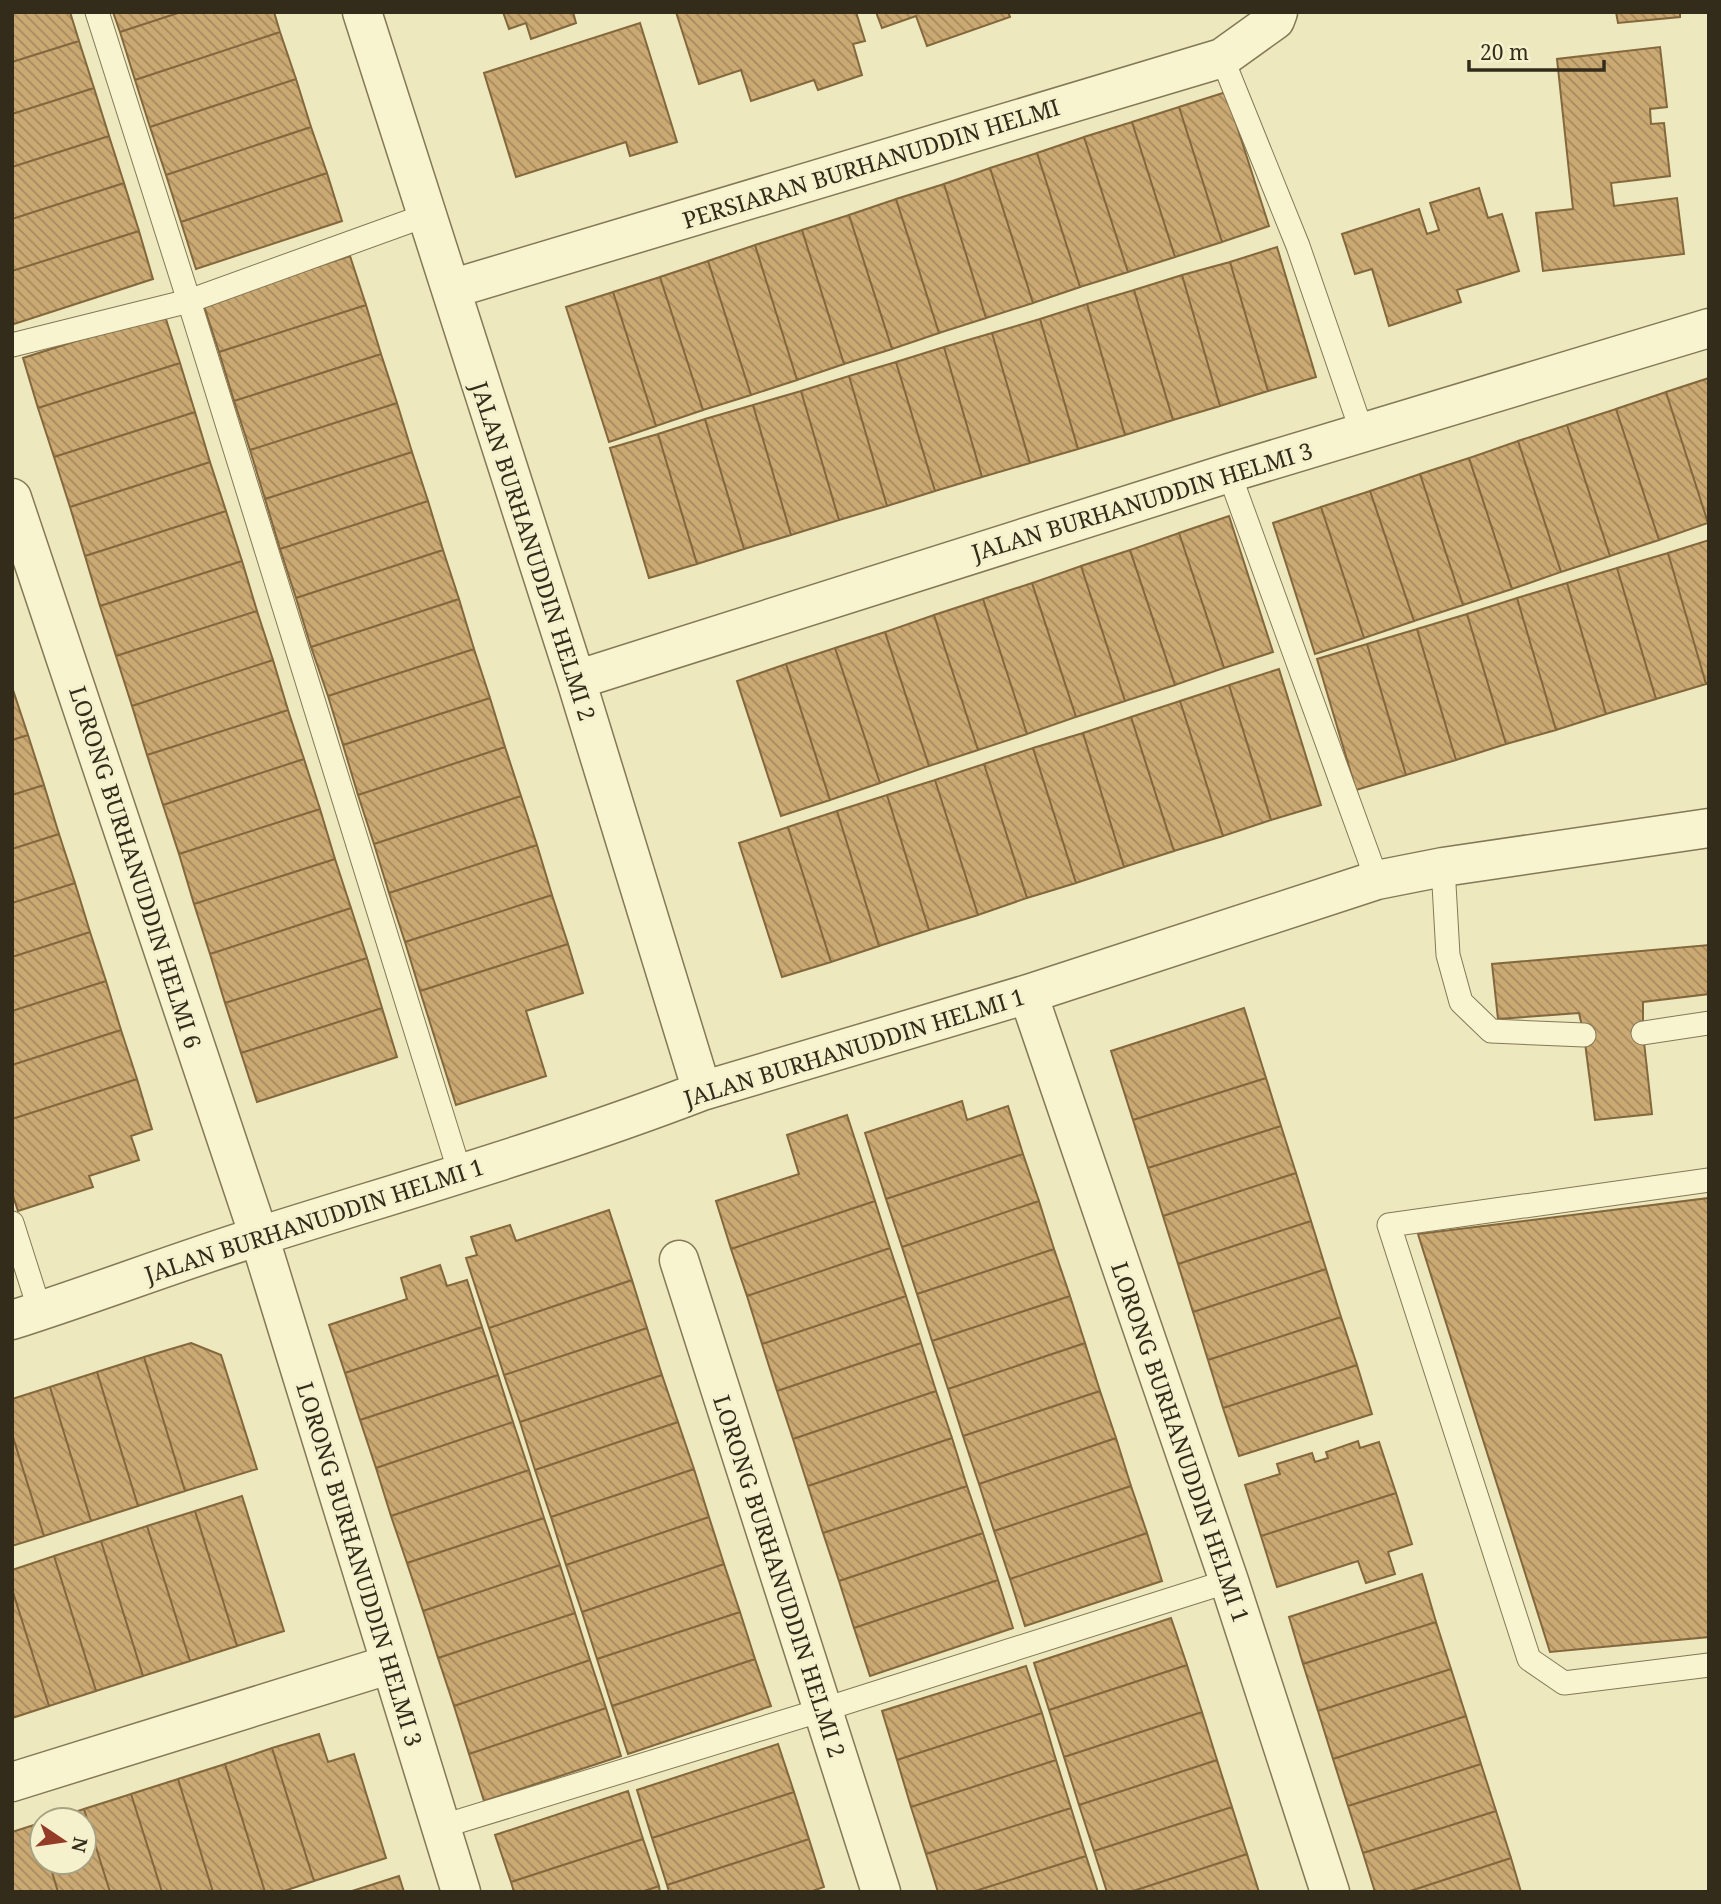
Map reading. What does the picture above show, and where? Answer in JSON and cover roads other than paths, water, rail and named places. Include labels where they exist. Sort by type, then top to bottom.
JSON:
[{"type":"street","name":"JALAN BURHANUDDIN HELMI 2","points":[[362,12],[576,680],[702,1091]]},
{"type":"street","name":"PERSIARAN BURHANUDDIN HELMI","points":[[451,289],[1222,58],[1275,20],[1278,12]]},
{"type":"street","name":"JALAN BURHANUDDIN HELMI 3","points":[[576,680],[1229,472],[1709,328]]},
{"type":"street","name":"LORONG BURHANUDDIN HELMI 6","points":[[12,498],[259,1236]]},
{"type":"street","name":"JALAN BURHANUDDIN HELMI 1","points":[[26,1315],[259,1236],[658,1108],[702,1091],[1028,994],[1377,880],[1443,867],[1709,828]]},
{"type":"street","name":"LORONG BURHANUDDIN HELMI 1","points":[[1028,994],[1229,1581],[1330,1892]]},
{"type":"street","name":"LORONG BURHANUDDIN HELMI 3","points":[[259,1236],[461,1892]]},
{"type":"street","name":"LORONG BURHANUDDIN HELMI 2","points":[[679,1260],[881,1892]]},
{"type":"street","points":[[12,1782],[391,1664]]},
{"type":"lane","points":[[97,12],[460,1173]]},
{"type":"lane","points":[[1222,58],[1298,246],[1362,432]]},
{"type":"lane","points":[[12,345],[189,301],[426,215]]},
{"type":"lane","points":[[1229,472],[1377,880]]},
{"type":"lane","points":[[1443,867],[1448,955],[1461,1003],[1491,1031],[1584,1035]]},
{"type":"lane","points":[[1643,1033],[1709,1023]]},
{"type":"lane","points":[[1709,1180],[1389,1225],[1529,1659],[1564,1683],[1709,1665]]},
{"type":"lane","points":[[12,1223],[26,1315]]},
{"type":"lane","points":[[440,1826],[822,1710],[1229,1581]]}]
